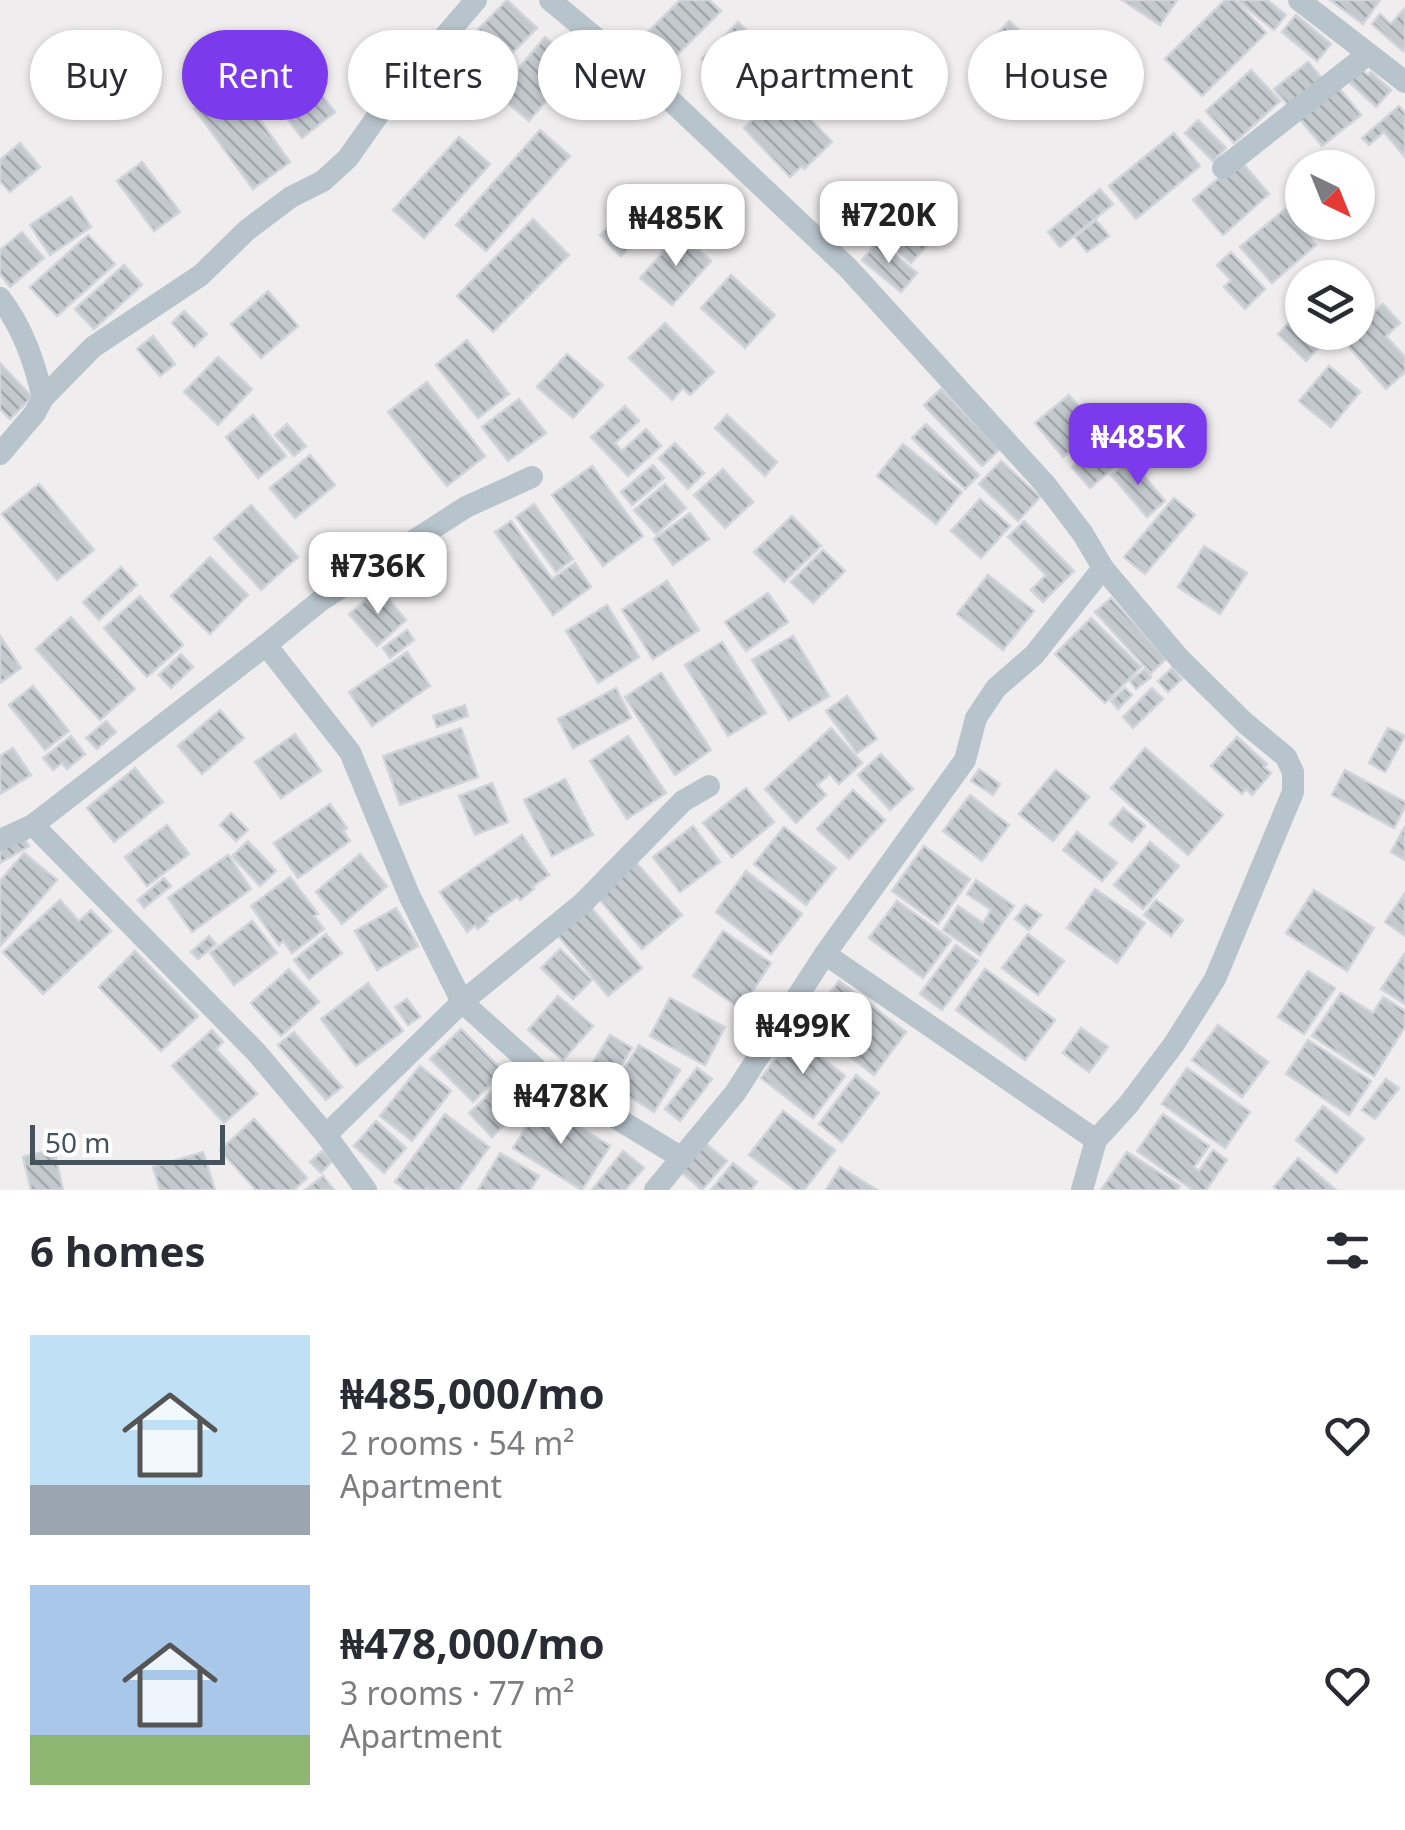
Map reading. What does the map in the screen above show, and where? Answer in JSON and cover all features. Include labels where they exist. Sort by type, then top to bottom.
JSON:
[{"type":"street","points":[[0,454],[43,398],[92,347],[201,275],[246,230],[291,197],[323,181],[348,158],[382,111],[476,0]]},
{"type":"street","points":[[550,0],[668,98],[848,268],[1045,484],[1084,534],[1102,568],[1179,658],[1286,757],[1293,772],[1293,792],[1214,979],[1151,1074],[1096,1140],[1082,1190]]},
{"type":"street","points":[[1299,0],[1405,82]]},
{"type":"street","points":[[1223,168],[1368,54]]},
{"type":"street","points":[[0,298],[16,319],[34,362],[43,398]]},
{"type":"street","points":[[0,840],[33,825],[320,601],[466,507],[532,478]]},
{"type":"street","points":[[655,1190],[735,1093],[825,954],[965,760],[976,718],[996,688],[1034,655],[1102,568]]},
{"type":"street","points":[[266,645],[350,752],[409,895],[462,1002],[540,1072],[682,1158]]},
{"type":"street","points":[[326,1135],[462,1002],[583,904],[682,801],[709,786]]},
{"type":"street","points":[[33,825],[257,1052],[366,1190]]},
{"type":"street","points":[[825,954],[1096,1140]]},
{"type":"building","points":[[507,0],[537,28],[518,47],[518,30],[478,30]]},
{"type":"building","points":[[680,0],[709,0],[721,11],[681,51],[681,30],[650,30]]},
{"type":"building","points":[[1122,0],[1177,0],[1160,25]]},
{"type":"building","points":[[1225,0],[1235,0],[1266,33],[1202,96],[1165,59]]},
{"type":"building","points":[[1240,0],[1267,0],[1286,15],[1274,30]]},
{"type":"building","points":[[1330,0],[1380,0],[1363,24]]},
{"type":"building","points":[[1405,8],[1403,51],[1372,24],[1380,14],[1391,24]]},
{"type":"building","points":[[1296,15],[1331,44],[1317,61],[1282,32]]},
{"type":"building","points":[[1009,21],[1019,30],[1001,30]]},
{"type":"building","points":[[738,22],[746,30],[730,30]]},
{"type":"building","points":[[538,45],[538,110],[529,121],[518,112],[518,69]]},
{"type":"building","points":[[1308,62],[1322,78],[1288,105],[1274,89]]},
{"type":"building","points":[[1360,68],[1368,75],[1371,72],[1391,90],[1376,107],[1348,81]]},
{"type":"building","points":[[1251,70],[1280,101],[1234,143],[1206,111]]},
{"type":"building","points":[[1338,87],[1361,115],[1322,146],[1299,118]]},
{"type":"building","points":[[1399,106],[1405,113],[1405,157],[1384,132],[1369,145],[1362,138]]},
{"type":"building","points":[[203,120],[260,120],[290,162],[253,189]]},
{"type":"building","points":[[288,120],[325,120],[302,138]]},
{"type":"building","points":[[752,120],[811,120],[832,142],[790,177],[744,128]]},
{"type":"building","points":[[1198,120],[1226,148],[1213,161],[1185,133]]},
{"type":"building","points":[[540,130],[570,156],[486,251],[456,225]]},
{"type":"building","points":[[1174,133],[1200,166],[1136,219],[1109,186]]},
{"type":"building","points":[[459,137],[490,164],[424,238],[393,210]]},
{"type":"building","points":[[20,143],[40,167],[10,192],[0,181],[0,160]]},
{"type":"building","points":[[1240,160],[1269,194],[1223,235],[1193,200]]},
{"type":"building","points":[[142,162],[180,212],[154,231],[117,181]]},
{"type":"building","points":[[1100,189],[1113,204],[1060,247],[1048,232]]},
{"type":"building","points":[[718,191],[744,214],[715,247],[689,225]]},
{"type":"building","points":[[71,197],[91,227],[50,255],[30,225]]},
{"type":"building","points":[[637,199],[658,220],[621,256],[600,235]]},
{"type":"building","points":[[901,202],[936,233],[930,241],[894,210]]},
{"type":"building","points":[[1285,209],[1285,240],[1312,240],[1316,245],[1299,260],[1285,260],[1285,272],[1272,283],[1240,247]]},
{"type":"building","points":[[889,211],[927,246],[911,263],[873,228]]},
{"type":"building","points":[[533,219],[569,255],[493,332],[457,296]]},
{"type":"building","points":[[1096,220],[1109,236],[1087,252],[1075,237]]},
{"type":"building","points":[[22,232],[44,258],[10,287],[0,274],[0,250]]},
{"type":"building","points":[[680,233],[711,261],[672,305],[640,278]]},
{"type":"building","points":[[88,235],[115,264],[57,316],[30,287]]},
{"type":"building","points":[[878,241],[917,273],[901,292],[862,260]]},
{"type":"building","points":[[1231,252],[1265,289],[1245,309],[1224,287],[1231,280],[1217,265]]},
{"type":"building","points":[[124,265],[142,285],[94,329],[75,309]]},
{"type":"building","points":[[731,275],[775,315],[745,348],[701,308]]},
{"type":"building","points":[[268,291],[298,326],[261,358],[231,324]]},
{"type":"building","points":[[1383,304],[1400,323],[1386,336],[1405,357],[1405,372],[1386,389],[1352,350],[1375,350],[1375,311]]},
{"type":"building","points":[[184,311],[207,334],[194,347],[172,323]]},
{"type":"building","points":[[665,323],[714,372],[690,395],[683,388],[672,400],[629,358]]},
{"type":"building","points":[[153,336],[175,364],[160,376],[137,349]]},
{"type":"building","points":[[467,340],[509,394],[478,418],[436,365]]},
{"type":"building","points":[[1295,350],[1317,350],[1306,361]]},
{"type":"building","points":[[567,354],[603,385],[573,418],[537,387]]},
{"type":"building","points":[[218,357],[252,389],[218,425],[184,392]]},
{"type":"building","points":[[0,363],[32,397],[10,419],[0,409]]},
{"type":"building","points":[[1329,366],[1360,392],[1331,427],[1299,401]]},
{"type":"building","points":[[427,382],[485,456],[447,486],[388,412]]},
{"type":"building","points":[[941,389],[1000,449],[982,466],[924,405]]},
{"type":"building","points":[[1069,395],[1097,429],[1063,457],[1035,423]]},
{"type":"building","points":[[519,399],[546,433],[508,461],[482,427]]},
{"type":"building","points":[[625,406],[639,421],[615,443],[622,451],[646,429],[661,446],[628,476],[591,437]]},
{"type":"building","points":[[253,415],[286,456],[258,478],[226,437]]},
{"type":"building","points":[[727,415],[777,462],[765,476],[715,428]]},
{"type":"building","points":[[287,424],[306,446],[294,456],[275,435]]},
{"type":"building","points":[[926,424],[979,475],[965,489],[912,438]]},
{"type":"building","points":[[1112,434],[1129,455],[1090,488],[1072,467]]},
{"type":"building","points":[[675,443],[704,473],[688,489],[659,458]]},
{"type":"building","points":[[903,444],[962,492],[936,524],[877,476]]},
{"type":"building","points":[[310,455],[335,485],[295,518],[270,488]]},
{"type":"building","points":[[1130,459],[1165,501],[1147,517],[1111,475]]},
{"type":"building","points":[[1001,461],[1040,497],[1018,521],[979,484]]},
{"type":"building","points":[[653,465],[664,478],[632,505],[621,492]]},
{"type":"building","points":[[592,466],[643,536],[603,566],[552,495]]},
{"type":"building","points":[[723,469],[753,502],[725,528],[694,495]]},
{"type":"building","points":[[39,484],[94,550],[57,580],[2,514]]},
{"type":"building","points":[[665,484],[686,508],[656,534],[634,510]]},
{"type":"building","points":[[1174,498],[1195,515],[1145,574],[1124,557]]},
{"type":"building","points":[[980,499],[1010,526],[981,558],[951,531]]},
{"type":"building","points":[[534,504],[573,559],[556,572],[516,517]]},
{"type":"building","points":[[251,505],[298,557],[261,590],[214,538]]},
{"type":"building","points":[[690,513],[709,539],[673,565],[654,539]]},
{"type":"building","points":[[792,516],[821,546],[784,582],[754,552]]},
{"type":"building","points":[[511,521],[552,579],[575,563],[591,587],[553,615],[495,532]]},
{"type":"building","points":[[1024,521],[1074,571],[1043,602],[1031,590],[1046,575],[1008,537]]},
{"type":"building","points":[[1204,546],[1247,573],[1220,614],[1178,587]]},
{"type":"building","points":[[823,550],[845,571],[813,603],[791,582]]},
{"type":"building","points":[[210,557],[248,595],[210,634],[171,596]]},
{"type":"building","points":[[121,567],[137,585],[99,620],[83,602]]},
{"type":"building","points":[[988,575],[1034,611],[1003,650],[957,614]]},
{"type":"building","points":[[667,581],[699,630],[653,659],[622,610]]},
{"type":"building","points":[[379,588],[406,620],[377,646],[349,614]]},
{"type":"building","points":[[768,593],[788,622],[746,651],[725,622]]},
{"type":"building","points":[[140,596],[183,645],[147,677],[104,628]]},
{"type":"building","points":[[1111,598],[1166,659],[1151,673],[1095,612]]},
{"type":"building","points":[[607,605],[639,657],[598,683],[566,631]]},
{"type":"building","points":[[71,617],[135,689],[100,720],[36,649]]},
{"type":"building","points":[[1091,618],[1141,667],[1105,703],[1055,654]]},
{"type":"building","points":[[407,630],[414,640],[390,658],[383,648]]},
{"type":"building","points":[[0,636],[21,668],[0,683]]},
{"type":"building","points":[[793,636],[829,696],[789,720],[752,660]]},
{"type":"building","points":[[722,642],[766,713],[728,736],[685,665]]},
{"type":"building","points":[[407,652],[430,686],[372,726],[349,692]]},
{"type":"building","points":[[181,654],[193,667],[171,688],[159,675]]},
{"type":"building","points":[[1172,668],[1182,679],[1168,692],[1158,681]]},
{"type":"building","points":[[1145,669],[1151,677],[1136,689],[1130,681]]},
{"type":"building","points":[[661,673],[711,750],[675,775],[625,697]]},
{"type":"building","points":[[33,686],[69,731],[45,750],[9,705]]},
{"type":"building","points":[[616,688],[631,718],[573,748],[558,719]]},
{"type":"building","points":[[1125,688],[1132,695],[1118,709],[1111,701]]},
{"type":"building","points":[[1152,688],[1163,699],[1133,728],[1123,717]]},
{"type":"building","points":[[847,696],[877,739],[857,753],[826,711]]},
{"type":"building","points":[[465,705],[468,716],[437,727],[433,716]]},
{"type":"building","points":[[220,710],[244,738],[202,774],[178,746]]},
{"type":"building","points":[[106,721],[116,732],[97,749],[86,738]]},
{"type":"building","points":[[461,728],[478,777],[400,805],[383,756]]},
{"type":"building","points":[[831,728],[862,763],[839,784],[830,774],[817,785],[826,795],[796,823],[765,789]]},
{"type":"building","points":[[1388,728],[1405,736],[1385,772],[1369,763]]},
{"type":"building","points":[[295,734],[321,771],[281,798],[255,762]]},
{"type":"building","points":[[71,736],[85,754],[67,769],[62,763],[53,770],[43,758]]},
{"type":"building","points":[[628,736],[666,793],[627,819],[590,761]]},
{"type":"building","points":[[1237,737],[1267,764],[1264,767],[1271,773],[1252,795],[1246,789],[1242,794],[1211,766]]},
{"type":"building","points":[[13,748],[31,775],[0,794],[0,756]]},
{"type":"building","points":[[1145,748],[1223,815],[1188,855],[1111,788]]},
{"type":"building","points":[[881,754],[913,789],[890,810],[858,775]]},
{"type":"building","points":[[135,768],[163,802],[114,842],[87,808]]},
{"type":"building","points":[[979,769],[1000,784],[993,795],[971,781]]},
{"type":"building","points":[[1056,770],[1089,797],[1053,841],[1019,814]]},
{"type":"building","points":[[1345,770],[1405,802],[1394,828],[1332,795]]},
{"type":"building","points":[[565,779],[593,835],[552,856],[524,800]]},
{"type":"building","points":[[492,783],[508,822],[475,835],[459,796]]},
{"type":"building","points":[[746,788],[774,822],[732,857],[703,823]]},
{"type":"building","points":[[853,790],[885,820],[849,859],[817,829]]},
{"type":"building","points":[[970,795],[1009,825],[982,861],[943,831]]},
{"type":"building","points":[[330,804],[347,828],[343,831],[350,841],[298,878],[274,843]]},
{"type":"building","points":[[1123,808],[1145,826],[1132,842],[1110,824]]},
{"type":"building","points":[[231,813],[248,830],[236,841],[220,825]]},
{"type":"building","points":[[167,825],[189,854],[147,886],[125,857]]},
{"type":"building","points":[[693,826],[720,862],[680,892],[653,857]]},
{"type":"building","points":[[1405,826],[1405,860],[1391,852]]},
{"type":"building","points":[[784,827],[836,868],[806,905],[754,864]]},
{"type":"building","points":[[21,832],[29,846],[0,863],[0,844]]},
{"type":"building","points":[[1077,832],[1117,863],[1102,881],[1063,850]]},
{"type":"building","points":[[522,835],[549,875],[520,900],[518,896],[486,918],[488,921],[478,929],[475,925],[467,932],[440,892]]},
{"type":"building","points":[[248,841],[276,871],[260,886],[232,856]]},
{"type":"building","points":[[1150,842],[1179,866],[1143,909],[1114,885]]},
{"type":"building","points":[[924,846],[970,879],[938,924],[892,891]]},
{"type":"building","points":[[24,853],[57,880],[0,946],[0,881]]},
{"type":"building","points":[[360,854],[387,886],[342,924],[316,892]]},
{"type":"building","points":[[228,855],[251,889],[192,932],[168,898]]},
{"type":"building","points":[[634,860],[682,915],[642,949],[595,894]]},
{"type":"building","points":[[746,871],[802,914],[771,954],[716,912]]},
{"type":"building","points":[[290,877],[318,914],[314,916],[324,929],[292,953],[283,941],[279,945],[251,906]]},
{"type":"building","points":[[164,878],[171,886],[144,908],[138,900]]},
{"type":"building","points":[[976,880],[1014,906],[980,955],[943,930],[958,906],[983,923],[991,910],[967,894]]},
{"type":"building","points":[[1095,889],[1145,923],[1117,963],[1067,928]]},
{"type":"building","points":[[1314,890],[1374,928],[1347,971],[1286,933]]},
{"type":"building","points":[[1405,893],[1405,936],[1385,922]]},
{"type":"building","points":[[60,900],[79,921],[91,910],[111,931],[43,994],[3,952]]},
{"type":"building","points":[[1156,900],[1183,920],[1171,936],[1144,915]]},
{"type":"building","points":[[897,901],[951,940],[923,978],[869,938]]},
{"type":"building","points":[[589,905],[642,968],[608,996],[556,933]]},
{"type":"building","points":[[1026,905],[1041,915],[1029,930],[1015,919]]},
{"type":"building","points":[[396,908],[418,946],[377,970],[355,931]]},
{"type":"building","points":[[252,921],[277,953],[234,985],[210,953]]},
{"type":"building","points":[[723,931],[771,963],[741,1009],[693,976]]},
{"type":"building","points":[[326,934],[342,953],[309,979],[294,960]]},
{"type":"building","points":[[1028,934],[1064,961],[1038,995],[1002,968]]},
{"type":"building","points":[[209,936],[216,944],[198,959],[191,952]]},
{"type":"building","points":[[956,945],[978,961],[942,1010],[920,994]]},
{"type":"building","points":[[560,949],[592,980],[573,999],[541,968]]},
{"type":"building","points":[[135,951],[198,1016],[161,1051],[99,987]]},
{"type":"building","points":[[1405,954],[1405,1004],[1381,989]]},
{"type":"building","points":[[289,969],[319,1002],[281,1036],[251,1003]]},
{"type":"building","points":[[985,969],[1055,1020],[1025,1060],[956,1010]]},
{"type":"building","points":[[1308,971],[1335,988],[1304,1034],[1278,1017]]},
{"type":"building","points":[[839,981],[906,1032],[874,1075],[806,1024]]},
{"type":"building","points":[[368,983],[403,1031],[356,1066],[321,1019]]},
{"type":"building","points":[[1341,993],[1373,1013],[1383,997],[1405,1011],[1405,1027],[1374,1076],[1312,1036]]},
{"type":"building","points":[[558,996],[593,1026],[563,1060],[528,1030]]},
{"type":"building","points":[[670,998],[725,1027],[705,1065],[650,1036]]},
{"type":"building","points":[[407,999],[420,1017],[408,1025],[395,1007]]},
{"type":"building","points":[[1218,1025],[1268,1062],[1242,1097],[1192,1060]]},
{"type":"building","points":[[1081,1028],[1108,1047],[1089,1072],[1063,1053]]},
{"type":"building","points":[[461,1029],[503,1071],[473,1102],[430,1059]]},
{"type":"building","points":[[212,1030],[223,1042],[216,1049],[257,1094],[224,1123],[172,1066]]},
{"type":"building","points":[[294,1032],[342,1087],[326,1100],[278,1045]]},
{"type":"building","points":[[610,1035],[632,1048],[611,1082],[589,1069]]},
{"type":"building","points":[[793,1036],[845,1076],[813,1118],[761,1078]]},
{"type":"building","points":[[1308,1040],[1371,1081],[1349,1115],[1286,1074]]},
{"type":"building","points":[[639,1045],[680,1070],[654,1112],[613,1086]]},
{"type":"building","points":[[420,1066],[451,1091],[412,1141],[380,1116]]},
{"type":"building","points":[[697,1068],[712,1079],[680,1121],[665,1109]]},
{"type":"building","points":[[1187,1068],[1250,1112],[1225,1148],[1162,1104]]},
{"type":"building","points":[[516,1069],[539,1093],[492,1137],[469,1113]]},
{"type":"building","points":[[856,1075],[879,1093],[842,1142],[819,1124]]},
{"type":"building","points":[[1386,1079],[1399,1088],[1375,1119],[1362,1110]]},
{"type":"building","points":[[541,1103],[610,1146],[582,1190],[513,1148]]},
{"type":"building","points":[[1323,1106],[1364,1139],[1336,1173],[1296,1140]]},
{"type":"building","points":[[783,1111],[835,1150],[804,1190],[796,1190],[749,1155]]},
{"type":"building","points":[[445,1114],[489,1147],[458,1190],[407,1190],[395,1182]]},
{"type":"building","points":[[1163,1114],[1209,1146],[1194,1167],[1199,1171],[1213,1150],[1227,1160],[1206,1190],[1193,1190],[1137,1151]]},
{"type":"building","points":[[254,1119],[307,1178],[294,1190],[256,1190],[220,1150]]},
{"type":"building","points":[[376,1121],[406,1148],[384,1173],[354,1146]]},
{"type":"building","points":[[704,1142],[727,1161],[702,1190],[680,1171]]},
{"type":"building","points":[[54,1149],[63,1190],[31,1190],[23,1157]]},
{"type":"building","points":[[322,1151],[332,1161],[321,1173],[310,1162]]},
{"type":"building","points":[[623,1151],[644,1168],[625,1190],[592,1190]]},
{"type":"building","points":[[203,1152],[215,1190],[160,1190],[153,1167]]},
{"type":"building","points":[[1127,1152],[1180,1186],[1177,1190],[1101,1190]]},
{"type":"building","points":[[500,1153],[539,1176],[530,1190],[478,1190]]},
{"type":"building","points":[[1298,1158],[1336,1190],[1274,1187]]},
{"type":"building","points":[[733,1163],[757,1182],[751,1190],[711,1190]]},
{"type":"building","points":[[840,1167],[877,1190],[826,1190]]},
{"type":"building","points":[[323,1176],[334,1190],[305,1190]]}]
